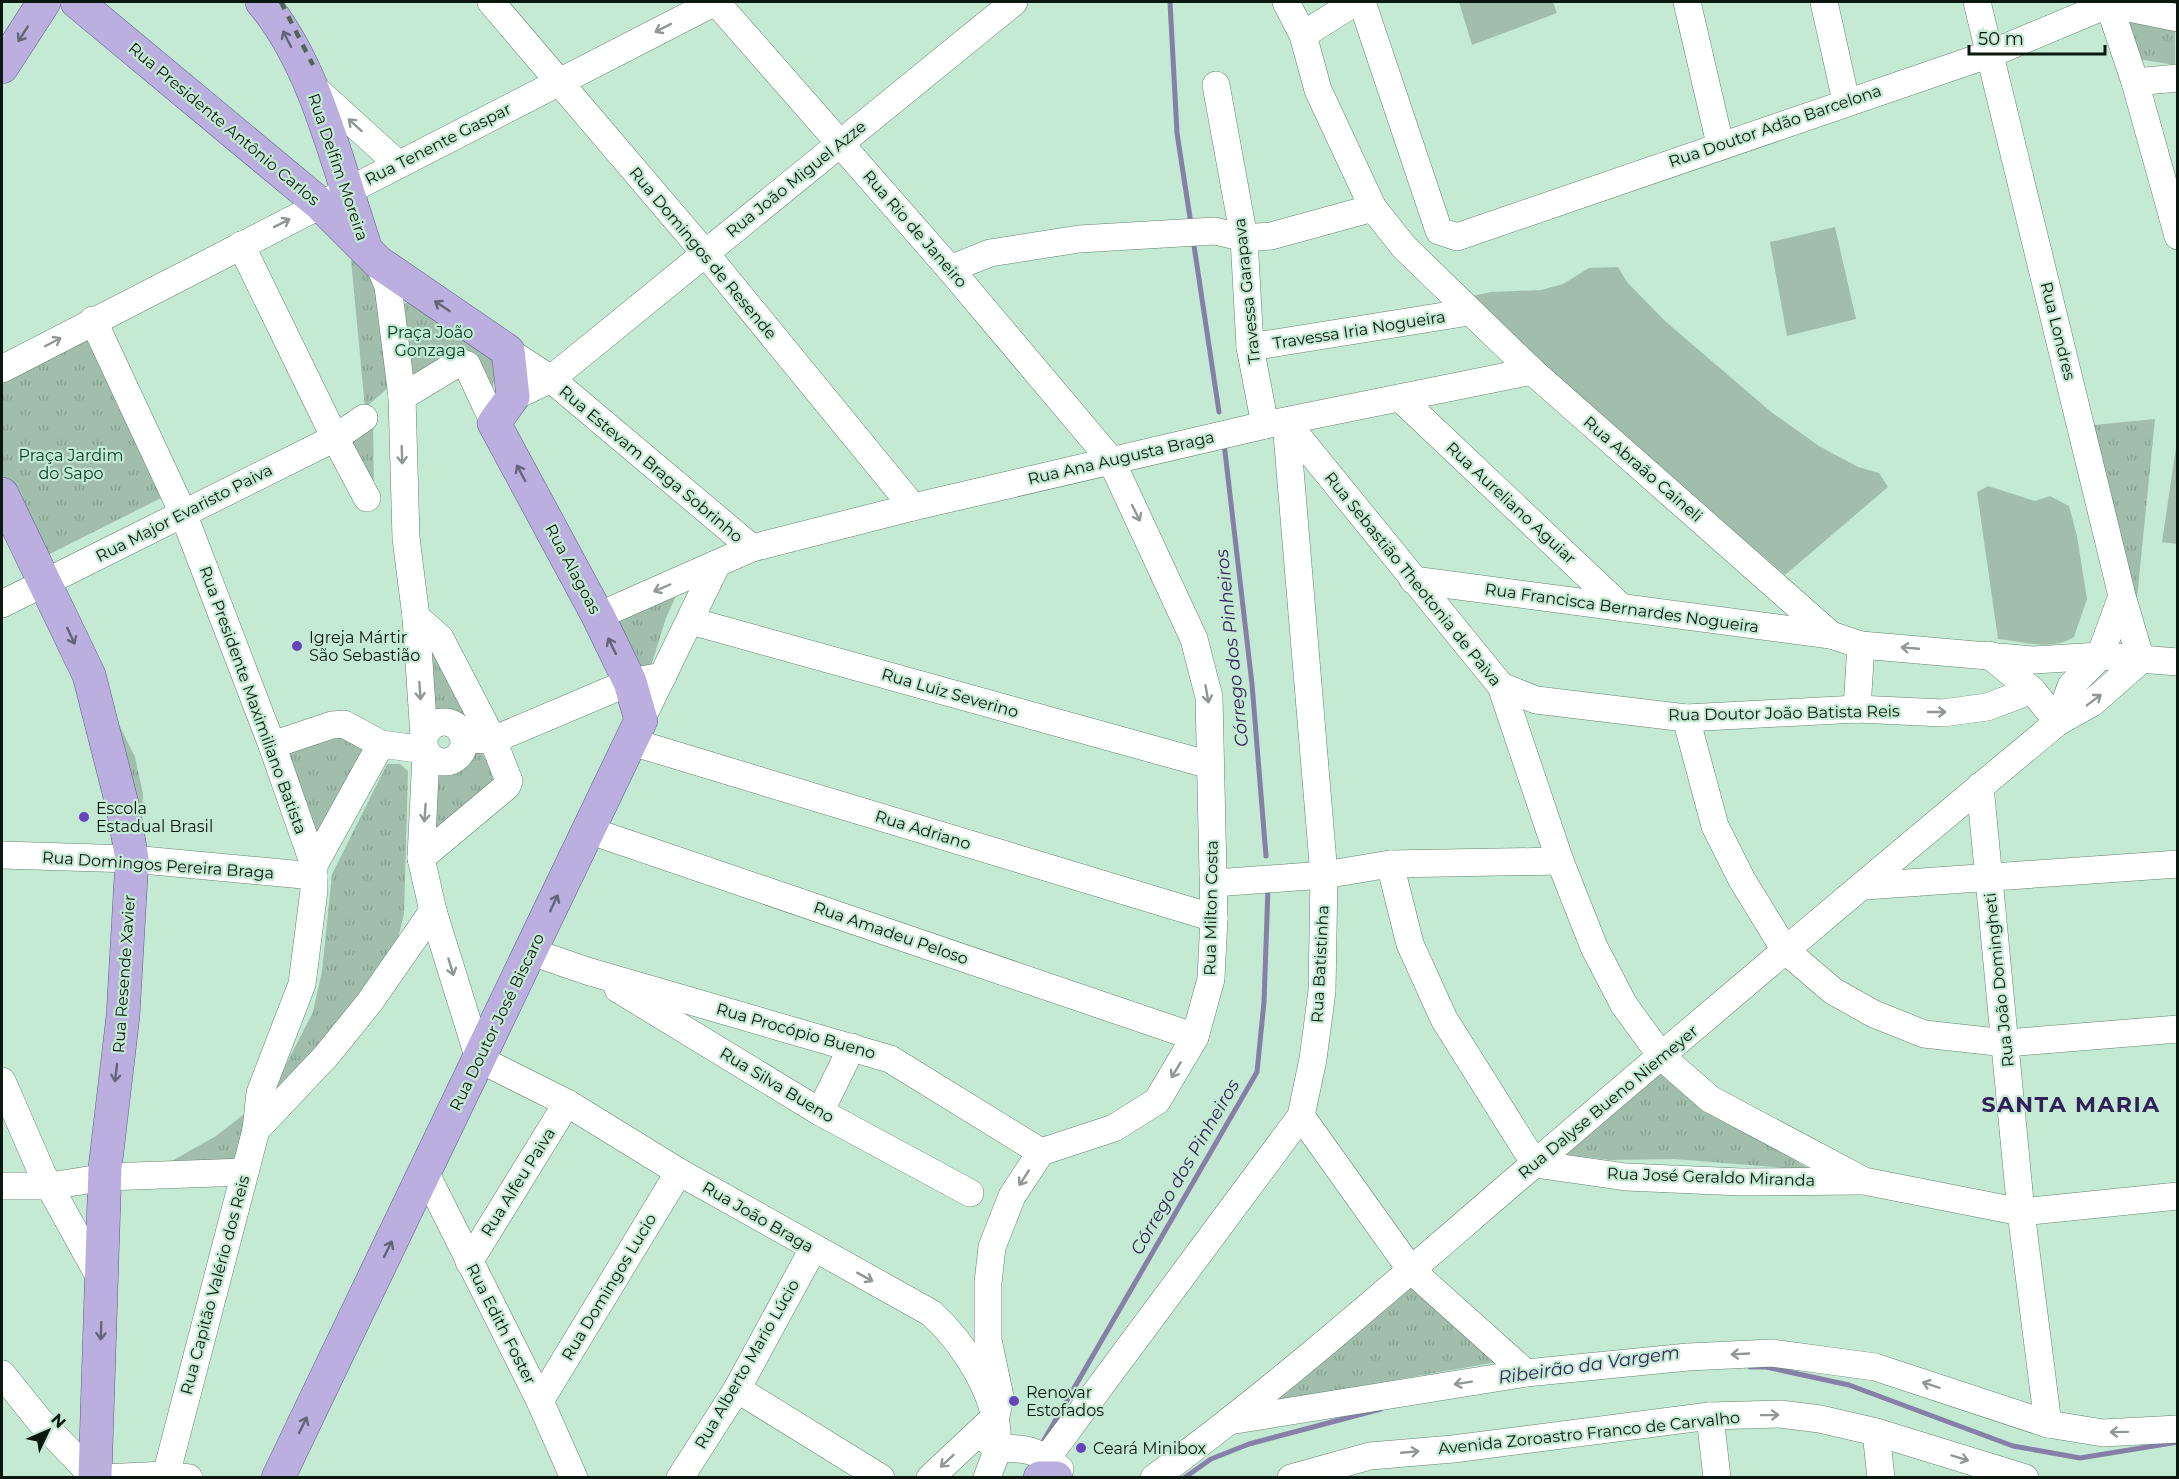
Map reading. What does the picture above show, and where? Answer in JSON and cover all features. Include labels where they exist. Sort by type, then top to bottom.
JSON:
[{"type":"main road","points":[[2,67],[44,2]]},
{"type":"main road","name":"Rua Presidente Antônio Carlos","points":[[77,2],[333,197],[373,256]]},
{"type":"main road","name":"Rua Delfim Moreira","points":[[262,2],[279,22],[310,84],[333,197]]},
{"type":"main road","points":[[373,256],[508,351]]},
{"type":"main road","name":"Rua Alagoas","points":[[508,351],[504,410],[630,682],[637,731]]},
{"type":"main road","name":"Rua Resende Xavier","points":[[2,494],[89,675],[123,808],[132,860],[123,1016],[106,1178],[95,1478]]},
{"type":"main road","name":"Rua Doutor José Biscaro","points":[[278,1478],[637,731]]},
{"type":"street","name":"Rua Domingos de Resende","points":[[491,2],[705,253],[913,507]]},
{"type":"street","name":"Rua Tenente Gaspar","points":[[2,369],[93,320],[715,2]]},
{"type":"street","name":"Rua Rio de Janeiro","points":[[715,2],[950,269],[1111,460]]},
{"type":"street","name":"Rua João Miguel Azze","points":[[551,379],[1014,2]]},
{"type":"street","name":"Rua Abraão Caineli","points":[[1286,2],[1303,34],[1318,90],[1373,208],[1404,247],[1532,371],[1831,635],[1861,645],[2034,660],[2100,656],[2178,662]]},
{"type":"street","points":[[1303,34],[1355,2]]},
{"type":"street","name":"Rua Doutor Adão Barcelona","points":[[1362,2],[1439,231],[1457,237],[1720,144],[1990,54],[2108,3]]},
{"type":"street","points":[[1687,2],[1720,144]]},
{"type":"street","points":[[1824,2],[1846,101]]},
{"type":"street","name":"Rua Londres","points":[[1977,2],[2122,596],[2141,660]]},
{"type":"street","points":[[2108,3],[2178,18]]},
{"type":"street","points":[[2108,3],[2135,82],[2176,228]]},
{"type":"street","points":[[2135,82],[2178,78]]},
{"type":"street","name":"Rua Delfim Moreira","points":[[310,84],[398,164]]},
{"type":"street","name":"Travessa Garapava","points":[[1216,85],[1232,235],[1250,347],[1275,424]]},
{"type":"street","points":[[950,269],[990,253],[1079,239],[1271,236],[1373,208]]},
{"type":"street","points":[[240,245],[367,498]]},
{"type":"street","points":[[373,256],[387,285],[402,397],[406,538],[416,617],[425,747],[421,858],[433,911],[479,1059]]},
{"type":"street","name":"Travessa Iria Nogueira","points":[[1250,347],[1469,312]]},
{"type":"street","name":"Rua Presidente Maximiliano Batista","points":[[93,320],[183,513],[272,746],[314,870],[302,984],[260,1093]]},
{"type":"street","points":[[504,410],[551,379],[508,351]]},
{"type":"street","name":"Rua Alagoas","points":[[402,397],[460,362],[467,365],[504,410]]},
{"type":"street","name":"Rua Ana Augusta Braga","points":[[598,616],[716,566],[752,548],[1111,460],[1532,371]]},
{"type":"street","name":"Rua Estevam Braga Sobrinho","points":[[551,379],[752,548]]},
{"type":"street","name":"Rua Aureliano Aguiar","points":[[1400,398],[1622,608]]},
{"type":"street","name":"Rua Major Evaristo Paiva","points":[[2,604],[335,438],[364,418]]},
{"type":"street","name":"Rua Sebastião Theotonia de Paiva","points":[[1275,424],[1413,580],[1501,686],[1560,861],[1594,947],[1624,1005],[1662,1057],[1710,1099],[1864,1181],[2021,1212],[2178,1196]]},
{"type":"street","name":"Rua Batistinha","points":[[1048,1471],[1301,1116],[1313,1059],[1322,991],[1324,875],[1275,424]]},
{"type":"street","name":"Rua Milton Costa","points":[[1041,1152],[1114,1128],[1157,1101],[1195,1037],[1211,980],[1215,883],[1209,697],[1194,639],[1111,460]]},
{"type":"street","name":"Rua Doutor José Biscaro","points":[[637,731],[716,566]]},
{"type":"street","name":"Rua Francisca Bernardes Nogueira","points":[[1413,580],[1831,635]]},
{"type":"street","points":[[2058,722],[2071,686],[2100,656],[2122,596]]},
{"type":"street","points":[[416,617],[440,638],[493,740],[509,780],[507,786],[421,858]]},
{"type":"street","name":"Rua Luiz Severino","points":[[691,621],[1210,765]]},
{"type":"street","points":[[1857,709],[1861,645]]},
{"type":"street","points":[[1989,655],[2032,690],[2058,722]]},
{"type":"street","name":"Rua Dalyse Bueno Niemeyer","points":[[1154,1478],[1411,1270],[1980,786],[2058,722],[2092,703],[2141,660]]},
{"type":"street","points":[[272,746],[344,724],[381,744],[425,747],[443,762],[452,761],[459,756],[464,739],[493,740],[630,682],[663,676]]},
{"type":"street","name":"Rua Doutor João Batista Reis","points":[[1501,686],[1536,700],[1686,718],[1857,709],[1943,713],[1987,707],[2032,690]]},
{"type":"street","points":[[1686,718],[1715,826],[1742,880],[1785,950],[1833,991],[1874,1014],[1924,1034],[2006,1043],[2178,1029]]},
{"type":"street","name":"Rua Adriano","points":[[637,731],[1214,918]]},
{"type":"street","points":[[314,870],[381,744]]},
{"type":"street","name":"Rua João Domingheti","points":[[1980,786],[2021,1212],[2048,1424]]},
{"type":"street","name":"Rua Amadeu Peloso","points":[[588,830],[1195,1037]]},
{"type":"street","name":"Rua Domingos Pereira Braga","points":[[2,855],[314,870]]},
{"type":"street","points":[[1215,883],[1324,875],[1390,864],[1560,861]]},
{"type":"street","points":[[1390,864],[1410,944],[1444,1019],[1535,1164]]},
{"type":"street","points":[[1865,885],[2178,864]]},
{"type":"street","points":[[256,1130],[333,1047],[369,1003],[433,911]]},
{"type":"street","name":"Rua Procópio Bueno","points":[[532,952],[587,971],[890,1059],[1041,1152]]},
{"type":"street","name":"Rua Silva Bueno","points":[[587,971],[820,1112],[970,1193]]},
{"type":"street","points":[[820,1112],[852,1047]]},
{"type":"street","name":"Rua João Braga","points":[[479,1059],[567,1103],[679,1172],[931,1314],[944,1325],[977,1375],[996,1416]]},
{"type":"street","points":[[2,1081],[42,1173],[102,1281]]},
{"type":"street","name":"Rua Capitão Valério dos Reis","points":[[178,1476],[256,1130],[260,1093]]},
{"type":"street","name":"Rua Alfeu Paiva","points":[[469,1262],[567,1103]]},
{"type":"street","points":[[1301,1116],[1411,1270],[1526,1373]]},
{"type":"street","points":[[987,1478],[985,1442],[996,1416],[1000,1397],[988,1340],[988,1283],[992,1247],[1012,1196],[1041,1152]]},
{"type":"street","name":"Rua José Geraldo Miranda","points":[[1535,1164],[1626,1177],[1741,1182],[1864,1181]]},
{"type":"street","points":[[2,1186],[51,1186],[106,1178],[245,1172]]},
{"type":"street","name":"Rua Edith Foster","points":[[425,1172],[540,1401],[574,1478]]},
{"type":"street","name":"Rua Domingos Lucio","points":[[540,1401],[679,1172]]},
{"type":"street","name":"Rua Alberto Mario Lúcio","points":[[680,1478],[736,1389],[813,1249]]},
{"type":"street","points":[[1227,1421],[1526,1373],[1688,1357],[1772,1353],[1875,1366],[2048,1424],[2103,1433],[2178,1429]]},
{"type":"street","points":[[2,1374],[39,1420],[95,1478]]},
{"type":"street","points":[[736,1389],[880,1478]]},
{"type":"street","name":"Avenida Zoroastro Franco de Carvalho","points":[[1291,1478],[1372,1467],[1453,1449],[1710,1416],[1780,1414],[1820,1419],[1876,1432],[2025,1478]]},
{"type":"street","points":[[1710,1416],[1716,1478]]},
{"type":"street","points":[[1876,1432],[1881,1478]]},
{"type":"street","points":[[930,1478],[985,1442],[1024,1447],[1048,1471],[1070,1478]]},
{"type":"street","points":[[102,1478],[178,1476]]},
{"type":"green space","points":[[1459,2],[1553,2],[1557,13],[1472,45]]},
{"type":"green space","points":[[2115,9],[2175,24],[2175,65],[2131,58]]},
{"type":"green space","points":[[1835,227],[1856,319],[1787,336],[1770,242]]},
{"type":"green space","points":[[351,260],[373,274],[390,386],[365,408]]},
{"type":"green space","points":[[1618,267],[1627,282],[1665,321],[1770,411],[1819,446],[1858,467],[1879,473],[1888,487],[1785,575],[1463,298],[1491,292],[1541,290],[1563,284],[1589,268]]},
{"type":"green space","name":"Praça João Gonzaga","points":[[417,301],[498,357],[491,396],[465,349],[409,383],[401,304]]},
{"type":"green space","name":"Praça Jardim do Sapo","points":[[89,335],[161,498],[40,559],[2,486],[2,379]]},
{"type":"green space","points":[[2155,419],[2136,608],[2074,427]]},
{"type":"green space","points":[[373,420],[374,500],[339,437]]},
{"type":"green space","points":[[2177,441],[2178,544],[2162,542]]},
{"type":"green space","points":[[1988,486],[2035,501],[2050,496],[2069,506],[2077,536],[2087,599],[2074,637],[2046,645],[1998,639],[1977,492]]},
{"type":"green space","points":[[682,583],[666,618],[651,666],[635,672],[611,626]]},
{"type":"green space","points":[[420,629],[456,690],[477,745],[449,738],[436,725]]},
{"type":"green space","points":[[88,662],[135,757],[143,794],[141,851]]},
{"type":"green space","points":[[334,729],[375,747],[315,854],[277,748]]},
{"type":"green space","points":[[481,752],[503,786],[419,847],[438,769],[452,757]]},
{"type":"green space","points":[[387,764],[400,764],[408,771],[404,914],[396,947],[273,1105],[278,1080],[313,1012],[322,971],[332,874]]},
{"type":"green space","points":[[1658,1067],[1810,1170],[1674,1159],[1611,1160],[1559,1154]]},
{"type":"green space","points":[[248,1111],[246,1148],[231,1160],[170,1162],[216,1136]]},
{"type":"green space","points":[[1410,1281],[1503,1361],[1257,1404]]},
{"type":"waterway","name":"Córrego dos Pinheiros","points":[[1170,2],[1177,133],[1191,224]]},
{"type":"waterway","name":"Córrego dos Pinheiros","points":[[1193,239],[1219,412]]},
{"type":"waterway","name":"Córrego dos Pinheiros","points":[[1224,443],[1252,684],[1266,856]]},
{"type":"waterway","name":"Córrego dos Pinheiros","points":[[1044,1440],[1257,1072],[1264,1002],[1268,888]]},
{"type":"waterway","name":"Ribeirão da Vargem","points":[[1750,1367],[1766,1367],[1849,1385],[2013,1446],[2080,1458],[2178,1442]]},
{"type":"waterway","name":"Ribeirão da Vargem","points":[[1184,1478],[1211,1459],[1249,1444],[1381,1409]]},
{"type":"railway","points":[[281,2],[313,65]]},
{"type":"place","name":"Igreja Mártir São Sebastião","points":[[297,646]]},
{"type":"place","name":"Escola Estadual Brasil","points":[[84,817]]},
{"type":"place","name":"Renovar Estofados","points":[[1014,1401]]},
{"type":"place","name":"Ceará Minibox","points":[[1081,1448]]},
{"type":"district","name":"SANTA MARIA","points":[[2071,1104]]}]
